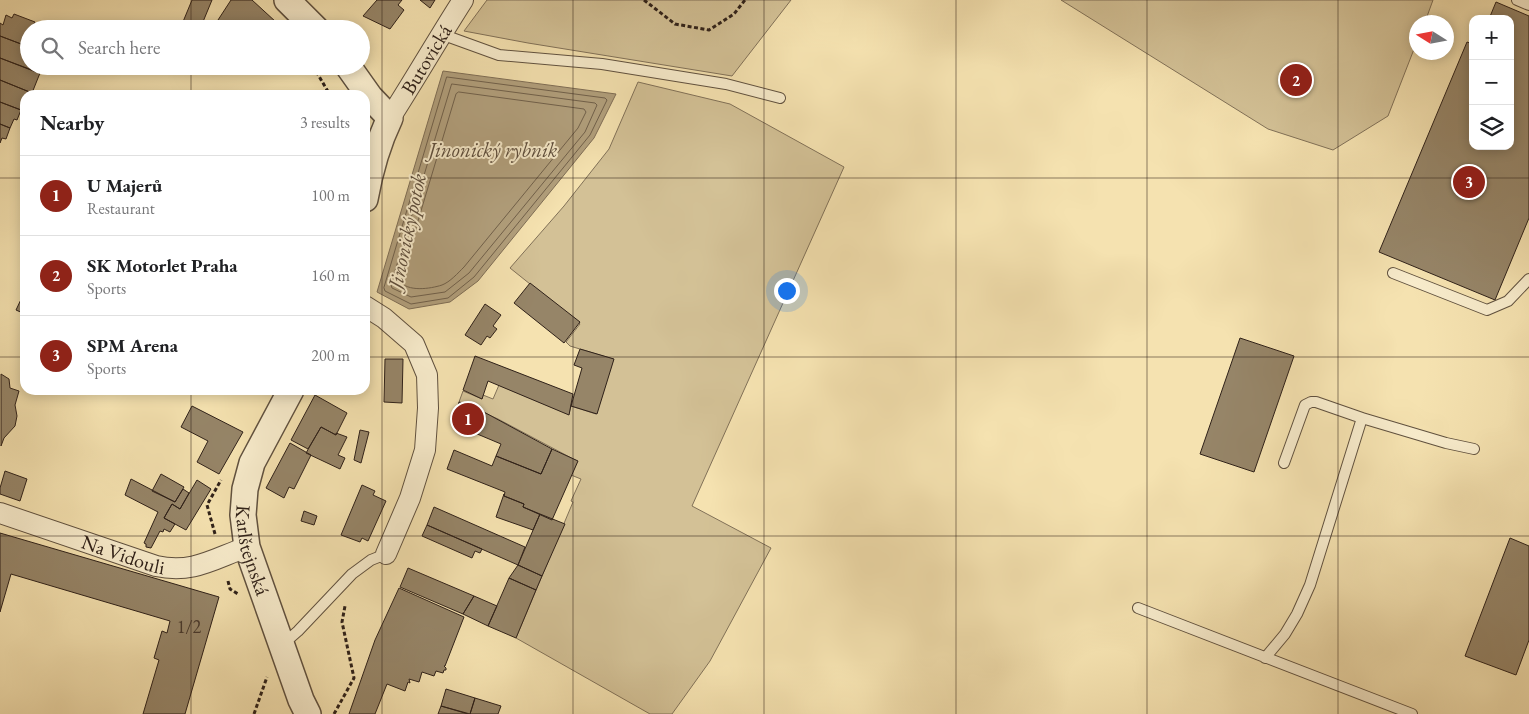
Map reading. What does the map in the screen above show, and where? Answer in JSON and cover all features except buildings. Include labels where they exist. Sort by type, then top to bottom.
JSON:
[{"type":"street","points":[[287,0],[307,20]]},
{"type":"street","name":"Butovická","points":[[390,118],[463,0]]},
{"type":"street","points":[[354,75],[365,90]]},
{"type":"street","points":[[370,97],[390,118],[380,138],[370,169]]},
{"type":"street","points":[[370,309],[384,318],[414,344],[427,375],[428,408],[425,450],[410,498],[386,554]]},
{"type":"street","name":"Karlštejnská","points":[[289,395],[252,463],[245,489],[243,515],[247,547],[301,700],[308,714]]},
{"type":"street","name":"Na Vidouli","points":[[0,513],[156,566],[171,569],[189,568],[222,558],[247,547]]},
{"type":"lane","points":[[1516,0],[1529,5]]},
{"type":"lane","points":[[441,34],[499,55],[602,64],[726,84],[780,98]]},
{"type":"lane","points":[[1393,273],[1487,310],[1508,301],[1529,279]]},
{"type":"lane","points":[[1284,463],[1305,404],[1311,402],[1446,443],[1474,449]]},
{"type":"lane","points":[[1265,658],[1285,634],[1297,614],[1310,584],[1362,418]]},
{"type":"lane","points":[[282,645],[298,631],[352,574],[371,560],[386,554]]},
{"type":"lane","points":[[1138,608],[1412,714]]},
{"type":"path","points":[[644,0],[675,24],[709,30],[734,14],[745,0]]},
{"type":"path","points":[[318,75],[327,90]]},
{"type":"path","points":[[207,505],[215,534]]},
{"type":"path","points":[[334,714],[354,678],[342,622],[352,574]]},
{"type":"path","points":[[254,714],[268,674]]},
{"type":"shaded area","points":[[487,0],[791,0],[732,76],[464,31]]},
{"type":"shaded area","points":[[1061,0],[1433,0],[1428,15],[1409,15],[1410,60],[1388,116],[1333,150],[1268,129]]},
{"type":"shaded area","points":[[638,82],[730,104],[844,167],[692,506],[771,548],[710,661],[672,714],[650,714],[516,638],[581,479],[571,475],[577,461],[498,419],[459,402],[463,391],[482,399],[483,395],[493,399],[499,385],[569,414],[571,406],[596,414],[613,359],[570,346],[566,342],[580,324],[510,268],[564,206],[609,149]]},
{"type":"water","name":"Jinonický rybník","points":[[443,71],[616,94],[594,138],[478,281],[450,302],[409,309],[377,292]]},
{"type":"place","name":"SK Motorlet Praha","points":[[1296,80]]},
{"type":"place","name":"SPM Arena","points":[[1469,182]]},
{"type":"place","name":"U Majerů","points":[[468,419]]},
{"type":"water label","name":"Jinonický potok","points":[[407,231]]}]
